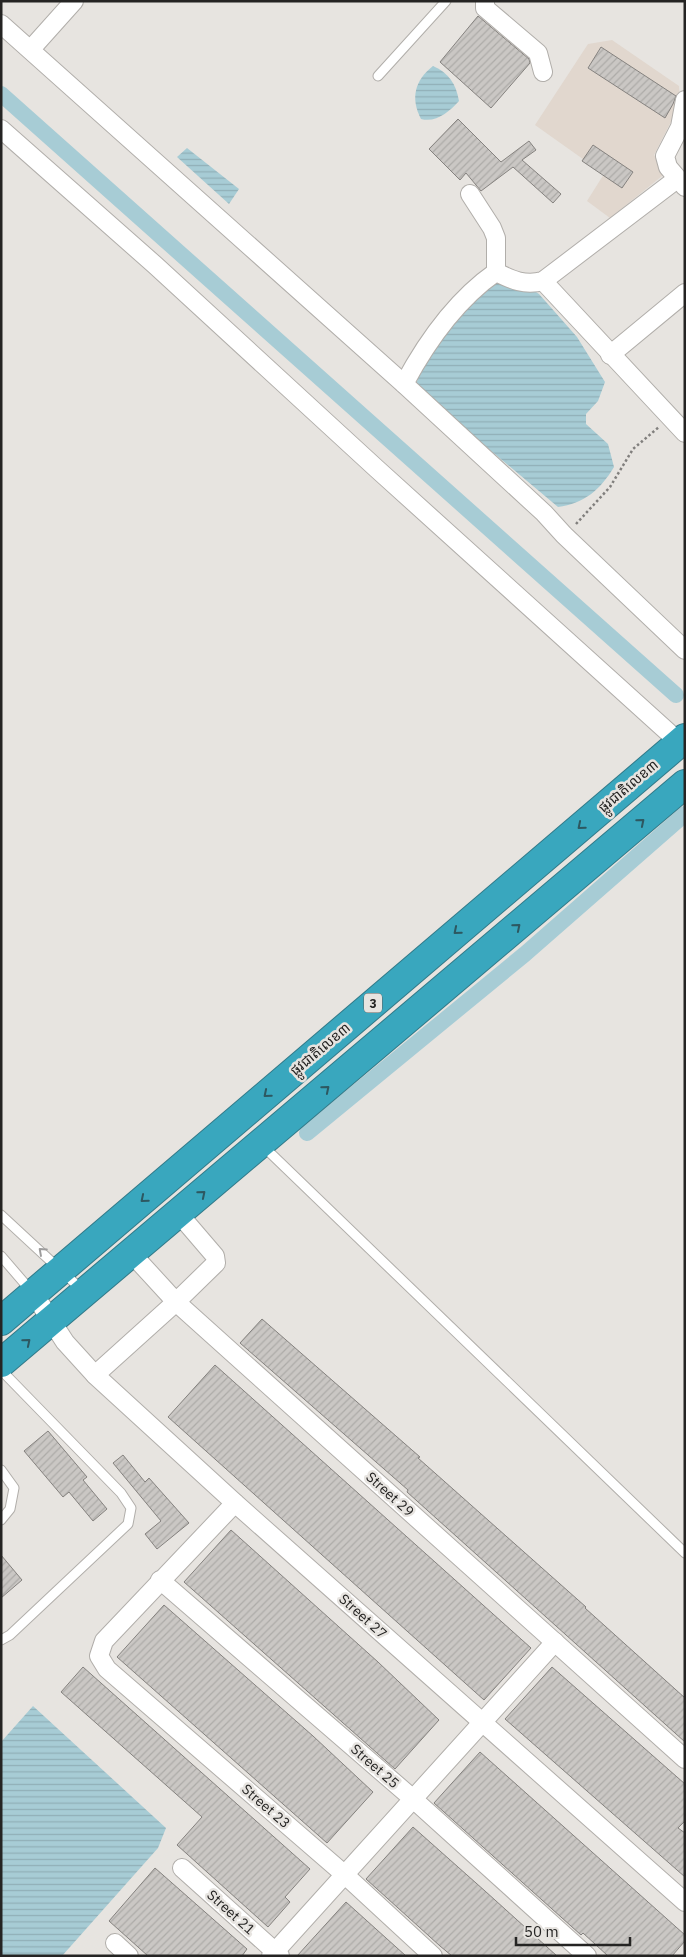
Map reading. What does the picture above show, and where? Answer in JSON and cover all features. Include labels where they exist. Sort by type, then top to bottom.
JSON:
[{"type":"highway","name":"ផ្លូវជាតិលេខ៣","points":[[1,1321],[682,740]]},
{"type":"highway","points":[[1,1363],[86,1294],[685,784]]},
{"type":"street","points":[[31,50],[74,1]]},
{"type":"street","points":[[485,1],[485,8],[538,53],[543,72]]},
{"type":"street","points":[[1,24],[404,384],[544,513],[564,535],[685,650]]},
{"type":"street","points":[[496,272],[521,283],[534,284],[543,281],[681,183],[668,167],[666,156],[680,127],[685,100]]},
{"type":"street","points":[[1,129],[155,265],[384,476],[682,740]]},
{"type":"street","points":[[470,194],[492,228],[496,238],[496,272]]},
{"type":"street","points":[[404,384],[419,356],[464,297],[496,272]]},
{"type":"street","points":[[543,281],[610,355],[685,433]]},
{"type":"street","points":[[610,355],[685,293]]},
{"type":"street","points":[[95,1375],[216,1263],[215,1256],[179,1214]]},
{"type":"street","name":"Street 29","points":[[132,1254],[176,1302],[685,1759]]},
{"type":"street","name":"Street 27","points":[[34,1294],[65,1342],[95,1375],[235,1503],[685,1902]]},
{"type":"street","points":[[160,1580],[235,1503]]},
{"type":"street","name":"Street 23","points":[[160,1580],[104,1641],[99,1656],[107,1668],[344,1874],[433,1956]]},
{"type":"street","name":"Street 25","points":[[160,1580],[412,1798],[587,1956]]},
{"type":"street","points":[[276,1954],[344,1874],[555,1642]]},
{"type":"street","name":"Street 21","points":[[182,1868],[276,1954]]},
{"type":"street","points":[[115,1943],[129,1956]]},
{"type":"lane","points":[[378,76],[446,1]]},
{"type":"lane","points":[[261,1144],[685,1554]]},
{"type":"lane","points":[[1,1215],[62,1269],[86,1294]]},
{"type":"lane","points":[[1,1256],[34,1294]]},
{"type":"lane","points":[[1,1370],[121,1492],[131,1508],[128,1524],[10,1635],[1,1640]]},
{"type":"lane","points":[[1,1470],[14,1488],[10,1509],[1,1520]]},
{"type":"path","points":[[564,535],[610,487],[633,449],[670,418]]},
{"type":"shaded area","points":[[612,40],[679,86],[680,104],[654,155],[667,172],[610,218],[587,201],[604,174],[535,125],[588,44]]},
{"type":"water","points":[[433,66],[451,80],[459,101],[447,113],[437,118],[421,119],[416,104],[416,90],[422,77]]},
{"type":"water","points":[[187,148],[239,189],[229,204],[177,157]]},
{"type":"water","points":[[495,279],[533,290],[539,294],[577,337],[605,382],[598,401],[586,414],[586,424],[608,444],[614,467],[597,489],[576,503],[558,507],[415,387],[429,356],[448,328]]},
{"type":"water","points":[[33,1706],[166,1828],[158,1848],[62,1956],[2,1956],[1,1742]]},
{"type":"building","points":[[478,16],[529,59],[530,63],[491,108],[440,62]]},
{"type":"building","points":[[601,47],[676,96],[665,118],[588,68]]},
{"type":"building","points":[[458,119],[501,162],[529,141],[536,150],[522,160],[561,194],[553,203],[513,167],[481,191],[466,173],[460,180],[429,149]]},
{"type":"building","points":[[593,145],[633,172],[622,188],[582,161]]},
{"type":"building","points":[[262,1319],[420,1457],[418,1458],[685,1698],[685,1742],[407,1492],[408,1490],[240,1343]]},
{"type":"building","points":[[215,1365],[531,1648],[484,1700],[168,1417]]},
{"type":"building","points":[[48,1431],[87,1477],[83,1480],[107,1509],[93,1521],[69,1492],[63,1497],[24,1451]]},
{"type":"building","points":[[123,1455],[145,1482],[149,1478],[189,1523],[157,1549],[145,1534],[161,1521],[113,1463]]},
{"type":"building","points":[[231,1530],[378,1662],[439,1720],[395,1769],[184,1582]]},
{"type":"building","points":[[1,1555],[22,1580],[1,1598]]},
{"type":"building","points":[[164,1605],[313,1736],[373,1792],[327,1843],[117,1657]]},
{"type":"building","points":[[83,1667],[310,1869],[285,1897],[290,1902],[268,1927],[177,1845],[202,1817],[61,1692]]},
{"type":"building","points":[[552,1667],[685,1784],[685,1821],[678,1828],[685,1833],[685,1877],[505,1719]]},
{"type":"building","points":[[480,1752],[685,1935],[685,1941],[672,1956],[608,1956],[583,1933],[581,1935],[434,1803]]},
{"type":"building","points":[[413,1827],[557,1956],[452,1956],[440,1946],[366,1879]]},
{"type":"building","points":[[155,1868],[247,1949],[242,1956],[148,1956],[109,1921]]},
{"type":"building","points":[[346,1902],[406,1956],[297,1956]]},
{"type":"waterway","points":[[1,94],[676,695]]},
{"type":"waterway","points":[[307,1133],[525,954],[685,814]]}]
